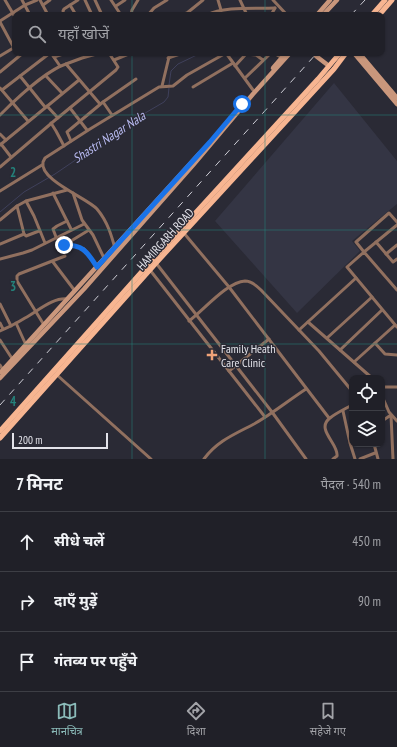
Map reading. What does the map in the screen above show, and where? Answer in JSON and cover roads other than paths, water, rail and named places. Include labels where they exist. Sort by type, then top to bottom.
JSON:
[{"type":"main road","points":[[375,12],[385,0]]},
{"type":"main road","points":[[382,12],[392,0]]},
{"type":"main road","name":"HAMIRGARH ROAD","points":[[0,431],[182,231],[337,56]]},
{"type":"main road","name":"HAMIRGARH ROAD","points":[[0,438],[150,270],[182,231],[275,134],[334,69],[344,56]]},
{"type":"street","points":[[5,0],[12,12]]},
{"type":"street","points":[[22,0],[28,12]]},
{"type":"street","points":[[14,12],[25,5],[37,0]]},
{"type":"street","points":[[40,0],[46,12]]},
{"type":"street","points":[[43,5],[50,0]]},
{"type":"street","points":[[63,12],[63,10],[78,0]]},
{"type":"street","points":[[85,0],[91,12]]},
{"type":"street","points":[[96,0],[101,12]]},
{"type":"street","points":[[111,0],[119,12]]},
{"type":"street","points":[[116,6],[125,0]]},
{"type":"street","points":[[151,12],[154,8],[167,0]]},
{"type":"street","points":[[187,12],[203,0]]},
{"type":"street","points":[[218,0],[221,10]]},
{"type":"street","points":[[240,0],[246,12]]},
{"type":"street","points":[[273,0],[276,6],[283,12]]},
{"type":"street","points":[[320,12],[330,0]]},
{"type":"street","points":[[326,12],[337,0]]},
{"type":"street","points":[[132,12],[136,1]]},
{"type":"street","points":[[70,5],[74,12]]},
{"type":"street","points":[[215,12],[221,10],[276,6]]},
{"type":"street","points":[[273,12],[276,6]]},
{"type":"street","points":[[12,14],[0,22],[12,44]]},
{"type":"street","points":[[0,56],[12,49]]},
{"type":"street","points":[[0,72],[19,56]]},
{"type":"street","points":[[28,121],[1,89],[47,56]]},
{"type":"street","points":[[57,56],[54,57],[60,66]]},
{"type":"street","points":[[0,115],[60,66],[89,56]]},
{"type":"street","points":[[0,167],[51,123],[118,69],[111,56]]},
{"type":"street","points":[[114,60],[124,56]]},
{"type":"street","points":[[164,86],[168,58],[174,56]]},
{"type":"street","points":[[0,191],[42,165],[45,158],[112,115],[164,86],[170,86],[221,56]]},
{"type":"street","points":[[228,56],[253,90]]},
{"type":"street","points":[[194,87],[234,64],[244,56]]},
{"type":"street","points":[[257,56],[263,60]]},
{"type":"street","points":[[245,78],[268,56]]},
{"type":"street","points":[[0,378],[84,289],[115,250],[282,58],[278,56]]},
{"type":"street","points":[[2,372],[104,258],[115,250],[194,164],[287,56]]},
{"type":"street","points":[[316,56],[329,66]]},
{"type":"street","points":[[357,56],[397,104]]},
{"type":"street","points":[[362,56],[397,98]]},
{"type":"street","points":[[66,64],[112,115]]},
{"type":"street","points":[[20,76],[30,89],[58,118]]},
{"type":"street","points":[[46,76],[62,93]]},
{"type":"street","points":[[71,141],[67,132],[102,103],[136,79]]},
{"type":"street","points":[[11,157],[0,145],[79,80]]},
{"type":"street","points":[[70,108],[88,130]]},
{"type":"street","points":[[51,123],[64,146]]},
{"type":"street","points":[[0,134],[6,140]]},
{"type":"street","points":[[42,165],[51,178],[67,190],[91,203],[97,209],[108,226],[115,250]]},
{"type":"street","points":[[0,220],[26,200],[67,190]]},
{"type":"street","points":[[52,193],[71,229]]},
{"type":"street","points":[[73,193],[84,224],[95,239],[104,258]]},
{"type":"street","points":[[26,200],[45,243]]},
{"type":"street","points":[[17,206],[24,234]]},
{"type":"street","points":[[354,362],[396,326],[347,268],[364,252],[397,223],[389,213],[356,242],[364,252],[397,290]]},
{"type":"street","points":[[67,220],[54,228],[53,232],[56,237],[62,244],[84,249],[97,267]]},
{"type":"street","points":[[0,259],[23,254],[71,229],[84,224]]},
{"type":"street","points":[[66,244],[89,230]]},
{"type":"street","points":[[0,244],[24,234],[26,236],[39,231]]},
{"type":"street","points":[[182,231],[229,287],[329,418]]},
{"type":"street","points":[[376,242],[393,262],[397,259]]},
{"type":"street","points":[[386,254],[397,245]]},
{"type":"street","points":[[44,325],[17,281],[17,276],[65,256]]},
{"type":"street","points":[[53,262],[75,291]]},
{"type":"street","points":[[156,263],[272,412],[306,459]]},
{"type":"street","points":[[150,270],[265,417]]},
{"type":"street","points":[[299,330],[356,278]]},
{"type":"street","points":[[189,321],[229,287],[246,281],[256,285],[319,351],[349,387]]},
{"type":"street","points":[[393,285],[397,282]]},
{"type":"street","points":[[327,338],[372,297]]},
{"type":"street","points":[[0,323],[2,330],[59,299],[68,299]]},
{"type":"street","points":[[0,304],[11,326]]},
{"type":"street","points":[[340,350],[382,310]]},
{"type":"street","points":[[308,322],[369,375]]},
{"type":"street","points":[[16,323],[26,345]]},
{"type":"street","points":[[229,371],[269,339]]},
{"type":"street","points":[[0,340],[13,360]]},
{"type":"street","points":[[375,343],[385,354],[397,355]]},
{"type":"street","points":[[0,365],[2,372]]},
{"type":"street","points":[[57,375],[151,459]]},
{"type":"street","points":[[385,387],[397,387]]},
{"type":"street","points":[[204,459],[210,451],[236,432],[254,424],[306,389]]},
{"type":"street","points":[[385,403],[391,416],[393,459]]},
{"type":"street","points":[[340,459],[337,456],[337,450],[326,431],[325,426],[329,418],[349,407]]},
{"type":"street","points":[[343,411],[349,434]]},
{"type":"street","points":[[385,419],[391,416]]},
{"type":"street","points":[[391,416],[397,421]]},
{"type":"street","points":[[352,447],[355,459]]},
{"type":"street","points":[[374,447],[378,459]]},
{"type":"street","points":[[360,459],[375,453]]},
{"type":"street","points":[[333,459],[337,456]]},
{"type":"waterway","name":"Shastri Nagar Nala","points":[[169,85],[171,71],[178,64],[195,56]]},
{"type":"waterway","name":"Shastri Nagar Nala","points":[[0,212],[24,192],[55,174],[140,116],[164,102],[168,97],[169,88]]},
{"type":"railway","points":[[354,12],[365,0]]},
{"type":"railway","points":[[0,405],[314,56]]},
{"type":"place","name":"Family Heath Care Clinic","points":[[212,355]]}]
